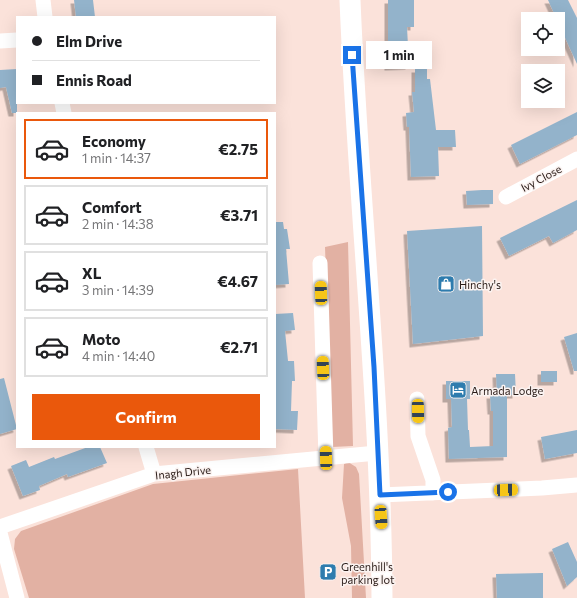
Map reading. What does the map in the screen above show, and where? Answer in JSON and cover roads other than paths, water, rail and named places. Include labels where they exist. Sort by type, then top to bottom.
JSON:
[{"type":"main road","points":[[350,0],[374,367],[380,495],[382,598]]},
{"type":"street","points":[[43,0],[45,16]]},
{"type":"street","points":[[0,41],[16,40]]},
{"type":"street","name":"Ivy Close","points":[[506,197],[577,159]]},
{"type":"street","points":[[320,263],[326,458]]},
{"type":"street","points":[[417,399],[418,436],[433,480],[434,493]]},
{"type":"street","points":[[146,448],[154,474]]},
{"type":"street","name":"Inagh Drive","points":[[0,527],[154,474],[377,453]]},
{"type":"street","points":[[380,495],[542,488],[577,485]]},
{"type":"street","points":[[0,533],[18,598]]},
{"type":"place","name":"Hinchy's","points":[[446,284]]},
{"type":"place","name":"Armada Lodge","points":[[458,390]]},
{"type":"place","name":"Greenhill's parking lot","points":[[328,572]]}]
